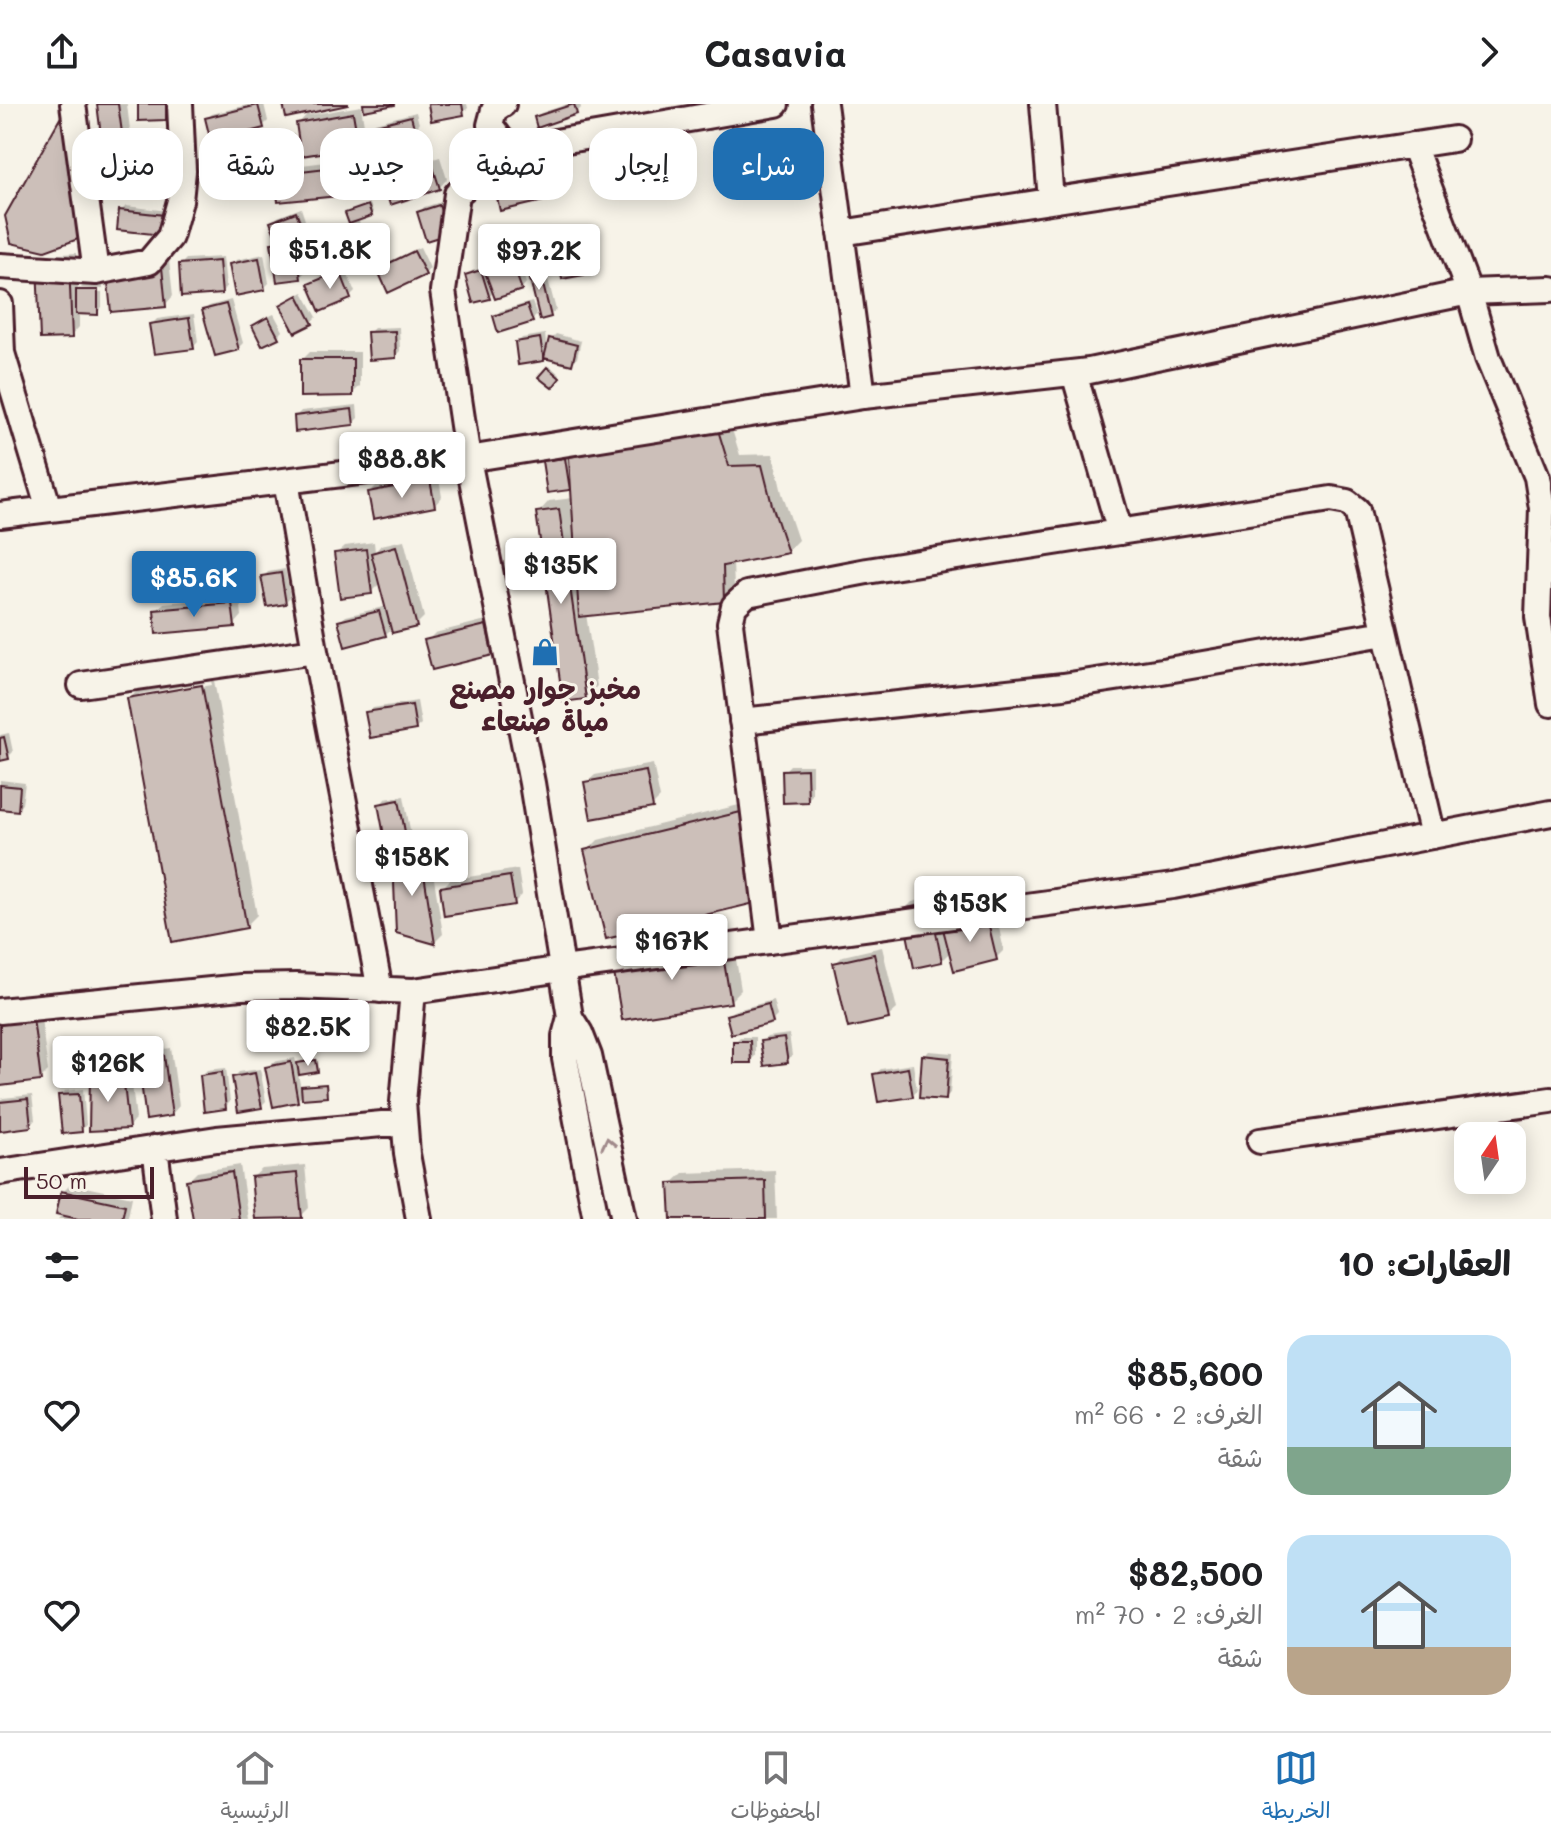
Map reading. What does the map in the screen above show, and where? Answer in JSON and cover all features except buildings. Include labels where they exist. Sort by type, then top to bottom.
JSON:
[{"type":"street","points":[[73,104],[96,272]]},
{"type":"street","points":[[0,266],[96,272],[149,262],[170,237],[180,201],[183,171],[180,104]]},
{"type":"street","points":[[492,128],[490,125],[494,110],[503,104]]},
{"type":"street","points":[[573,139],[776,104]]},
{"type":"street","points":[[824,104],[863,396]]},
{"type":"street","points":[[1043,104],[1051,200]]},
{"type":"street","points":[[841,233],[1454,139]]},
{"type":"street","points":[[1413,145],[1469,292],[1488,358],[1537,477],[1542,508],[1538,617],[1551,704]]},
{"type":"street","points":[[456,200],[443,291],[468,459],[532,783],[570,1017],[564,1045],[565,1059],[596,1219]]},
{"type":"street","points":[[0,515],[468,459],[863,396],[1074,373],[1469,292],[1551,289]]},
{"type":"street","points":[[0,304],[2,353],[49,509]]},
{"type":"street","points":[[1074,373],[1120,532]]},
{"type":"street","points":[[286,481],[380,990]]},
{"type":"street","points":[[770,941],[730,623],[734,606],[747,594],[867,571],[1331,499],[1347,502],[1357,510],[1433,836]]},
{"type":"street","points":[[742,721],[1063,686],[1385,633]]},
{"type":"street","points":[[81,685],[315,651]]},
{"type":"street","points":[[0,1011],[241,987],[413,991],[1173,886],[1551,813]]},
{"type":"street","points":[[413,991],[403,1102],[419,1219]]},
{"type":"street","points":[[570,1017],[589,1056],[624,1219]]},
{"type":"street","points":[[1260,1141],[1551,1100]]},
{"type":"street","points":[[0,1172],[217,1139],[404,1122]]},
{"type":"street","points":[[155,1148],[164,1219]]},
{"type":"place","name":"مخبز جوار مصنع مياة صنعاء","points":[[545,652]]}]
